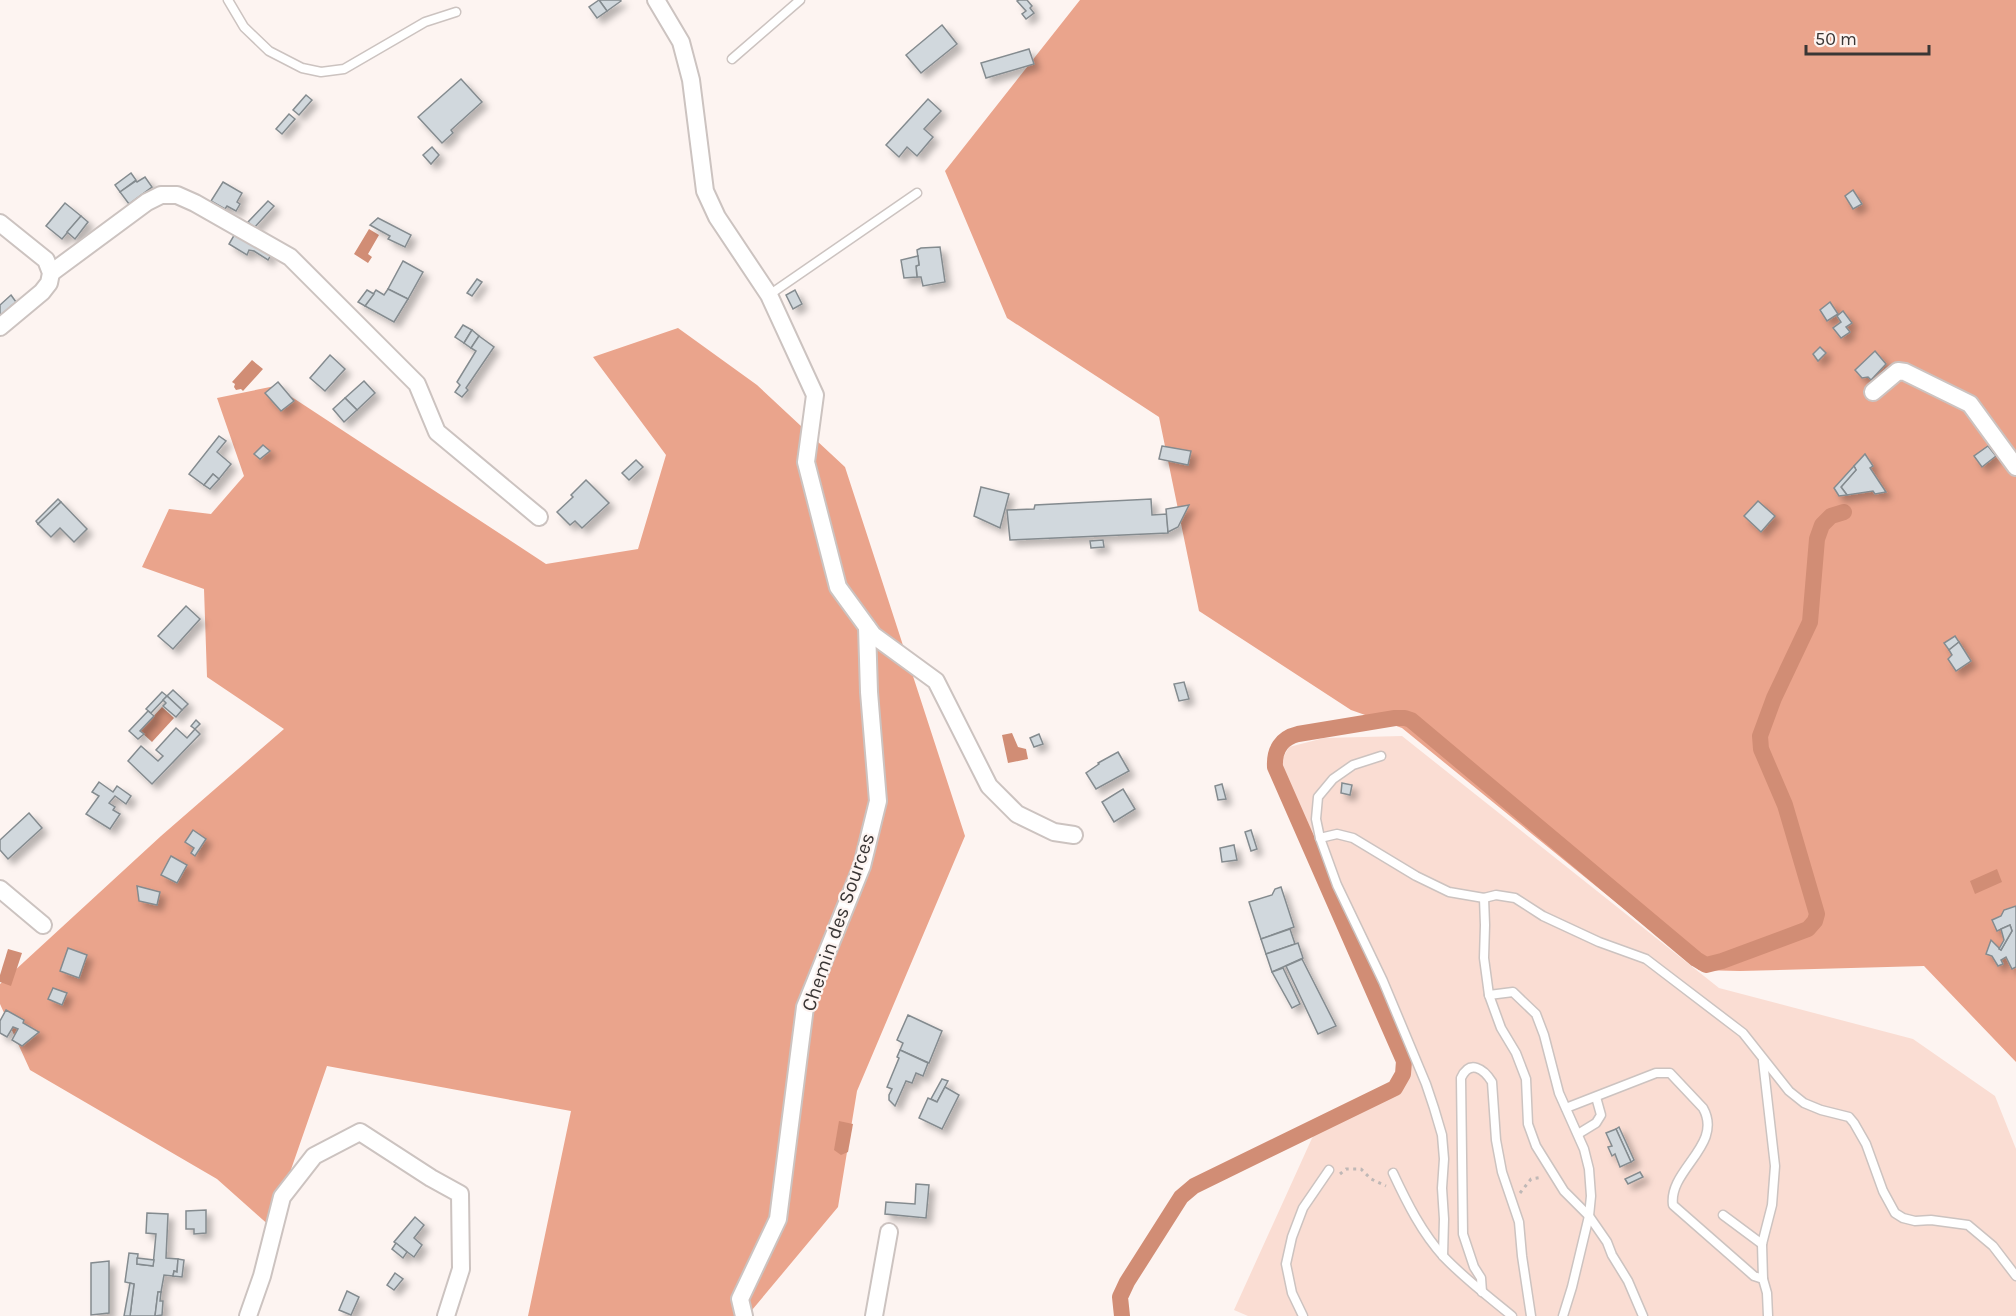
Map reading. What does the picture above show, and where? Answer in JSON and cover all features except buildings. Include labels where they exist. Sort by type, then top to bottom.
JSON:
[{"type":"street","points":[[656,0],[681,42],[691,80],[705,190],[717,217],[769,295],[815,395],[806,462],[838,587],[873,635],[936,681],[989,786],[1017,813],[1054,832],[1074,835]]},
{"type":"street","points":[[51,273],[147,202],[161,195],[177,195],[195,203],[291,257],[417,384],[437,432],[539,517]]},
{"type":"street","points":[[0,223],[46,260],[51,273],[49,284],[42,292],[0,327]]},
{"type":"street","points":[[1873,392],[1898,371],[1905,372],[1970,404],[2016,466]]},
{"type":"street","name":"Chemin des Sources","points":[[744,1316],[740,1299],[778,1219],[805,1007],[862,866],[878,801],[869,692],[867,627]]},
{"type":"street","points":[[0,889],[43,925]]},
{"type":"street","points":[[248,1316],[262,1276],[282,1197],[314,1156],[360,1132],[460,1194],[461,1269],[447,1316]]},
{"type":"street","points":[[874,1316],[889,1232]]},
{"type":"lane","points":[[228,0],[244,27],[269,51],[302,68],[321,72],[344,69],[425,22],[456,12]]},
{"type":"lane","points":[[732,59],[800,0]]},
{"type":"lane","points":[[769,295],[917,193]]},
{"type":"lane","points":[[1381,756],[1353,765],[1333,779],[1318,797],[1316,819],[1320,838],[1337,885],[1383,981],[1432,1100],[1442,1135],[1444,1159],[1443,1256]]},
{"type":"lane","points":[[1320,838],[1337,834],[1353,838],[1449,892],[1484,898],[1496,895],[1515,898],[1543,916],[1599,942],[1647,959],[1743,1033],[1789,1091],[1804,1103],[1849,1117],[1866,1144],[1883,1191],[1895,1213],[1915,1221],[1931,1220],[1968,1225],[1994,1246],[2016,1276]]},
{"type":"lane","points":[[1484,898],[1484,958],[1489,994],[1501,1028],[1516,1053],[1526,1079],[1528,1124],[1536,1146],[1564,1191],[1589,1216],[1606,1242],[1628,1281],[1643,1316]]},
{"type":"lane","points":[[1489,994],[1513,992],[1536,1014],[1544,1035],[1559,1093],[1584,1149],[1589,1169],[1591,1196],[1589,1216],[1563,1316]]},
{"type":"lane","points":[[1763,1060],[1775,1179],[1772,1205],[1762,1244],[1763,1279],[1767,1293],[1768,1316]]},
{"type":"lane","points":[[1482,1292],[1481,1278],[1474,1267],[1463,1234],[1462,1215],[1464,1184],[1461,1078],[1465,1070],[1472,1067],[1481,1069],[1492,1082],[1496,1140],[1502,1172],[1519,1222],[1532,1316]]},
{"type":"lane","points":[[1566,1108],[1656,1073],[1670,1073],[1706,1114],[1708,1132],[1676,1185],[1672,1197],[1673,1205],[1705,1236],[1754,1276],[1763,1279]]},
{"type":"lane","points":[[1578,1134],[1596,1123],[1601,1115],[1596,1097]]},
{"type":"lane","points":[[1303,1316],[1292,1293],[1286,1264],[1292,1237],[1303,1208],[1329,1170]]},
{"type":"lane","points":[[1393,1173],[1422,1229],[1443,1256],[1512,1316]]},
{"type":"lane","points":[[1723,1215],[1762,1244]]},
{"type":"path","points":[[1322,1181],[1335,1178],[1346,1169],[1361,1169],[1371,1179],[1386,1186],[1399,1187]]},
{"type":"path","points":[[1520,1193],[1532,1179]]},
{"type":"shaded area","points":[[1080,0],[2016,0],[2016,1062],[1924,966],[1699,970],[1402,728],[1351,710],[1199,611],[1159,417],[1007,318],[945,171]]},
{"type":"shaded area","points":[[369,229],[379,235],[368,254],[372,257],[368,263],[354,254]]},
{"type":"shaded area","points":[[678,328],[757,385],[845,467],[965,836],[857,1091],[838,1207],[747,1316],[528,1316],[571,1111],[327,1066],[271,1227],[217,1179],[30,1070],[0,1004],[0,984],[161,836],[284,729],[207,677],[204,589],[142,567],[169,509],[211,514],[244,476],[217,398],[275,386],[546,564],[638,549],[666,455],[593,357]]},
{"type":"shaded area","points":[[252,360],[263,369],[243,391],[236,390],[232,382]]},
{"type":"shaded area","points":[[162,707],[174,718],[152,742],[140,731]]},
{"type":"shaded area","points":[[1012,733],[1018,747],[1026,749],[1028,759],[1008,763],[1002,735]]},
{"type":"shaded area","points":[[1402,736],[1719,988],[1913,1039],[1995,1096],[2016,1149],[2016,1316],[1248,1316],[1234,1310],[1313,1136],[1397,1092],[1404,1085],[1411,1065],[1290,794],[1280,763],[1289,747],[1324,738]]},
{"type":"shaded area","points":[[1997,869],[2002,882],[1975,894],[1970,881]]},
{"type":"shaded area","points":[[8,949],[22,953],[11,986],[0,982]]},
{"type":"shaded area","points":[[839,1121],[853,1124],[848,1152],[841,1155],[834,1150]]},
{"type":"waterway","points":[[1122,1316],[1120,1297],[1127,1282],[1181,1197],[1194,1186],[1395,1088],[1403,1074],[1404,1061],[1275,767],[1277,750],[1283,742],[1298,734],[1395,718],[1411,720],[1706,965],[1808,929],[1815,921],[1817,914],[1785,805],[1761,749],[1760,736],[1774,698],[1810,622],[1817,539],[1822,525],[1831,516],[1844,512]]}]
